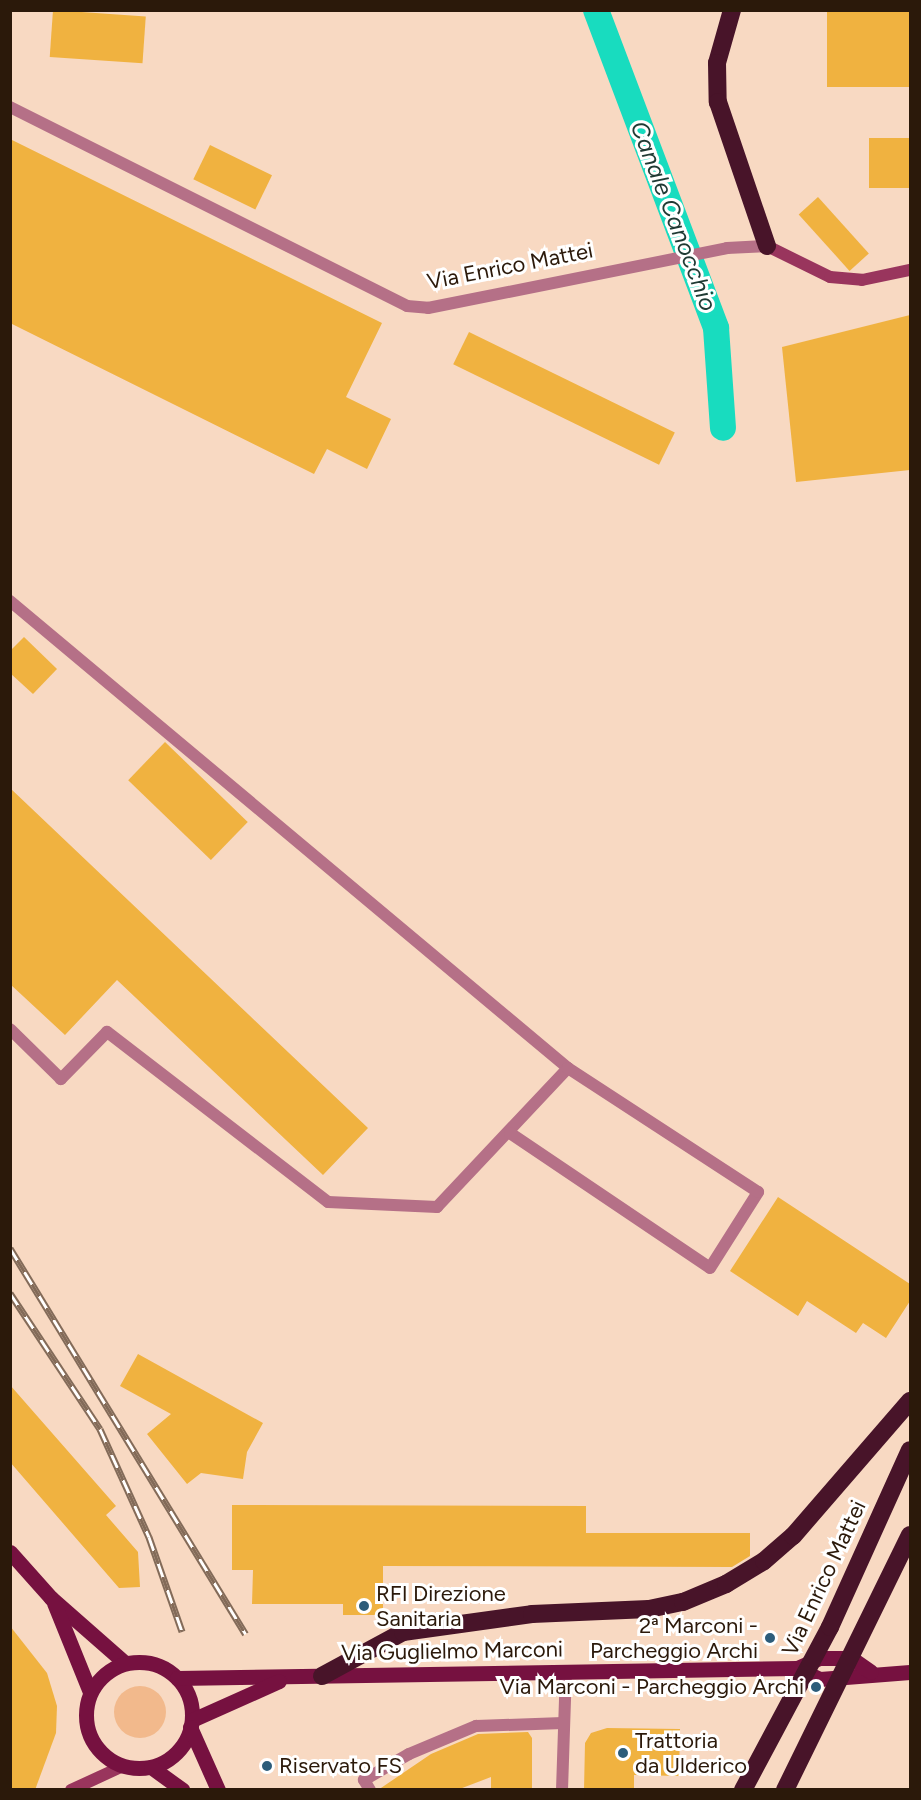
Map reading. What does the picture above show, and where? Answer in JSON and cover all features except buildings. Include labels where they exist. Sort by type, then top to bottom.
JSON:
[{"type":"highway","points":[[732,10],[717,63],[718,102],[767,246]]},
{"type":"highway","points":[[322,1676],[403,1632],[532,1614],[667,1606],[747,1572],[793,1536],[910,1401]]},
{"type":"highway","name":"Via Enrico Mattei","points":[[743,1790],[830,1627],[910,1450]]},
{"type":"highway","points":[[785,1790],[910,1535]]},
{"type":"main road","points":[[10,1552],[51,1598],[125,1664]]},
{"type":"main road","points":[[51,1598],[90,1692]]},
{"type":"main road","points":[[191,1724],[172,1756],[151,1767],[123,1766],[100,1752],[89,1734],[85,1713],[90,1692],[105,1674],[125,1664],[154,1664],[177,1678],[189,1697],[191,1724],[218,1790]]},
{"type":"main road","name":"Via Guglielmo Marconi","points":[[177,1678],[797,1668],[820,1679],[851,1679],[871,1672],[910,1672]]},
{"type":"main road","name":"Via Guglielmo Marconi","points":[[191,1724],[288,1677]]},
{"type":"main road","points":[[151,1767],[183,1790]]},
{"type":"street","name":"Via Enrico Mattei","points":[[10,107],[407,306],[428,308],[727,248],[767,246],[830,278],[862,280],[910,270]]},
{"type":"street","points":[[10,600],[568,1068],[758,1192],[710,1268],[510,1133]]},
{"type":"street","points":[[10,1029],[61,1078],[107,1032],[328,1202],[437,1207],[510,1133],[568,1068]]},
{"type":"street","points":[[561,1790],[566,1672]]},
{"type":"street","points":[[370,1790],[364,1780],[409,1754],[476,1726],[563,1723]]},
{"type":"street","points":[[71,1790],[123,1766]]},
{"type":"shaded area","points":[[135,1686],[145,1686],[159,1693],[166,1712],[159,1731],[145,1738],[135,1738],[125,1734],[118,1727],[114,1717],[114,1707],[118,1697],[125,1690]]},
{"type":"waterway","name":"Canale Canocchio","points":[[596,10],[716,328],[723,428]]},
{"type":"railway","points":[[10,1248],[246,1634]]},
{"type":"railway","points":[[10,1293],[100,1429],[149,1537],[182,1631]]},
{"type":"place","name":"RFI Direzione Sanitaria","points":[[364,1606]]},
{"type":"place","name":"2ª Marconi - Parcheggio Archi","points":[[770,1638]]},
{"type":"place","name":"Via Marconi - Parcheggio Archi","points":[[816,1687]]},
{"type":"place","name":"Trattoria da Ulderico","points":[[623,1753]]},
{"type":"place","name":"Riservato FS","points":[[267,1766]]}]
